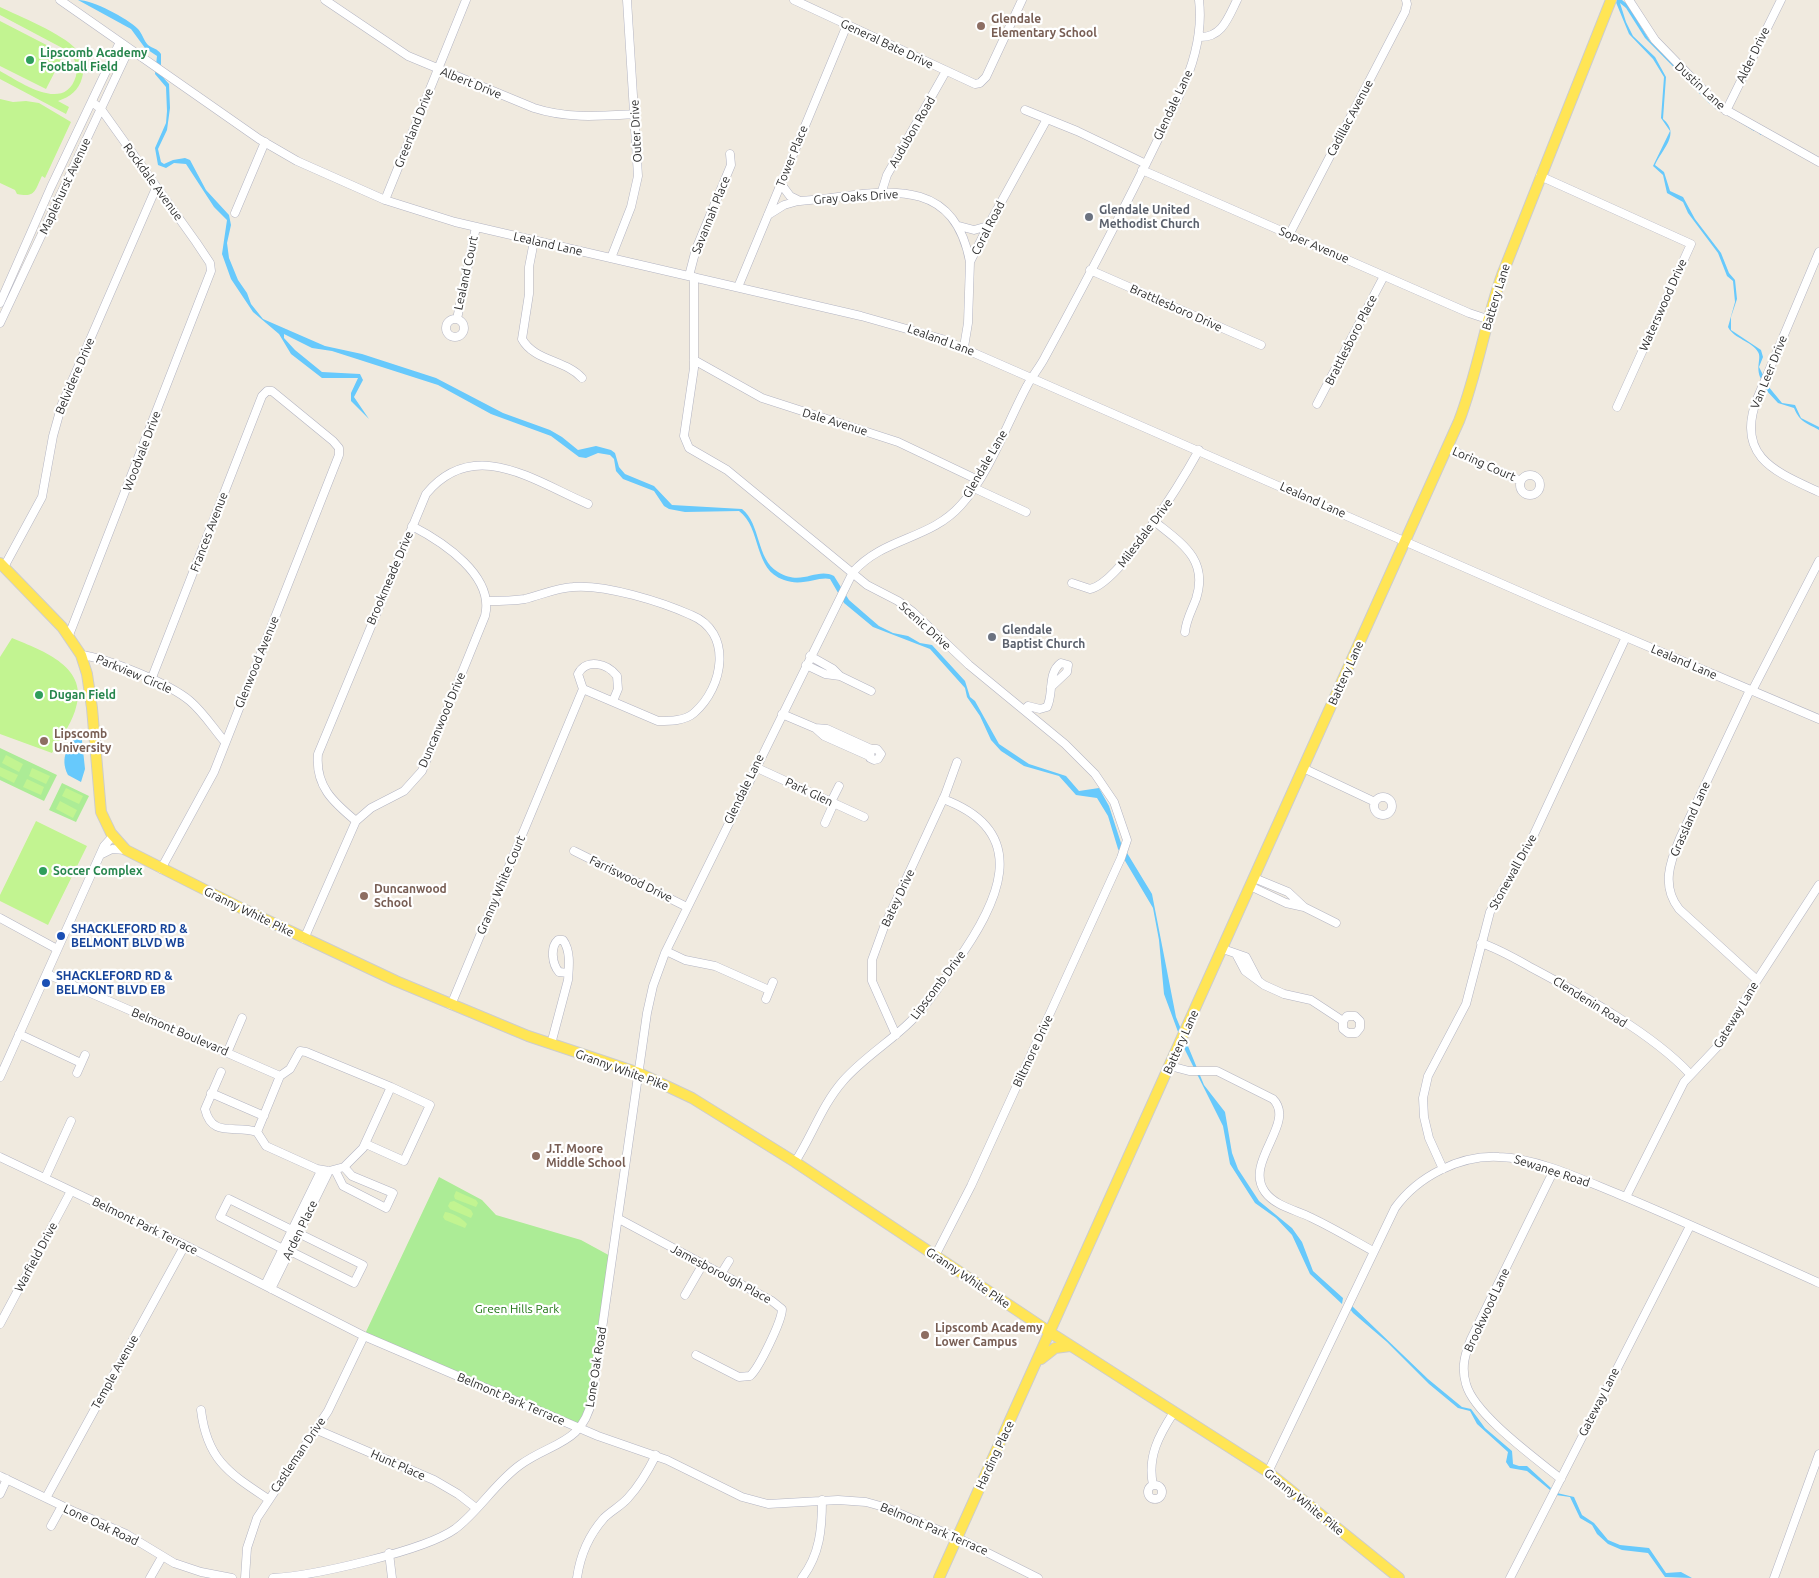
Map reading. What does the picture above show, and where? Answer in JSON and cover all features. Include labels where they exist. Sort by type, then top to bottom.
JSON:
[{"type":"main road","name":"Battery Lane","points":[[1051,1333],[1447,448],[1471,388],[1488,319],[1502,275],[1611,0]]},
{"type":"main road","name":"Granny White Pike","points":[[2,565],[69,635],[81,655],[87,674],[92,708],[100,805],[104,820],[113,836],[126,850],[304,939],[451,1004],[551,1044],[639,1073],[692,1098],[795,1162],[1070,1346],[1268,1472],[1399,1578]]},
{"type":"main road","name":"Harding Place","points":[[939,1578],[1051,1333]]},
{"type":"main road","points":[[1037,1363],[1056,1348],[1070,1346]]},
{"type":"street","name":"Lealand Lane","points":[[60,0],[265,142],[330,178],[385,200],[476,227],[872,318],[964,348],[1626,637],[1819,719]]},
{"type":"street","name":"Albert Drive","points":[[325,0],[391,46],[438,69],[552,114],[578,117],[634,114]]},
{"type":"street","name":"Greerland Drive","points":[[385,200],[466,0]]},
{"type":"street","name":"Outer Drive","points":[[610,258],[635,192],[638,163],[627,0]]},
{"type":"street","name":"General Bate Drive","points":[[794,0],[972,84],[980,83],[986,77],[1022,0]]},
{"type":"street","name":"Glendale Lane","points":[[639,1073],[651,994],[666,951],[845,586],[853,572],[865,560],[877,551],[940,523],[956,510],[974,488],[1144,167],[1185,84],[1199,37],[1199,0]]},
{"type":"street","points":[[1199,37],[1211,36],[1218,32],[1237,0]]},
{"type":"street","name":"Cadillac Avenue","points":[[1289,235],[1405,12],[1408,4],[1406,0]]},
{"type":"street","name":"Dustin Lane","points":[[1629,0],[1660,47],[1698,86],[1726,111],[1819,162]]},
{"type":"street","name":"Alder Drive","points":[[1726,111],[1781,0]]},
{"type":"street","name":"Tower Place","points":[[738,287],[847,25]]},
{"type":"street","name":"Maplehurst Avenue","points":[[0,303],[51,187],[120,42]]},
{"type":"street","name":"Maplehurst Avenue","points":[[0,323],[129,49]]},
{"type":"street","name":"Audubon Road","points":[[881,194],[887,175],[946,71]]},
{"type":"street","name":"Rockdale Avenue","points":[[92,102],[101,109],[211,265]]},
{"type":"street","name":"Soper Avenue","points":[[1026,110],[1077,131],[1144,167],[1289,235],[1488,319]]},
{"type":"street","name":"Coral Road","points":[[964,348],[968,323],[970,262],[1047,119]]},
{"type":"street","points":[[235,213],[265,142]]},
{"type":"street","name":"Savannah Place","points":[[692,277],[696,249],[731,165],[730,154]]},
{"type":"street","name":"Waterswood Drive","points":[[1540,176],[1691,244],[1617,407]]},
{"type":"street","name":"Gray Oaks Drive","points":[[781,184],[790,196],[800,201]]},
{"type":"street","name":"Belvidere Drive","points":[[2,565],[42,497],[53,436],[62,404],[156,188]]},
{"type":"street","name":"Gray Oaks Drive","points":[[766,217],[780,207],[800,201],[904,193],[923,197],[946,210],[959,226],[970,262]]},
{"type":"street","points":[[959,226],[974,230],[988,226]]},
{"type":"street","name":"Lealand Court","points":[[457,319],[476,227]]},
{"type":"street","points":[[534,241],[529,267],[529,294],[520,344],[572,370],[582,378]]},
{"type":"street","name":"Van Leer Drive","points":[[1819,252],[1757,399],[1751,422],[1754,443],[1768,466],[1783,476],[1819,492]]},
{"type":"street","name":"Woodvale Drive","points":[[69,635],[209,280],[211,265]]},
{"type":"street","name":"Brattlesboro Drive","points":[[1090,270],[1261,345]]},
{"type":"street","name":"Brattlesboro Place","points":[[1317,404],[1384,276]]},
{"type":"street","points":[[692,277],[694,360]]},
{"type":"street","name":"Scenic Drive","points":[[694,360],[685,442],[692,451],[727,470],[867,585],[898,601],[913,612],[965,662],[1070,749],[1100,781],[1120,814],[1125,830],[1126,845]]},
{"type":"street","name":"Dale Avenue","points":[[694,360],[762,398],[898,442],[978,480]]},
{"type":"street","name":"Frances Avenue","points":[[151,680],[262,396],[267,391],[274,392],[339,448]]},
{"type":"street","name":"Glenwood Avenue","points":[[161,869],[209,782],[339,455],[339,448]]},
{"type":"street","name":"Loring Court","points":[[1447,448],[1521,480]]},
{"type":"street","name":"Milesdale Drive","points":[[1072,583],[1090,589],[1105,583],[1154,521],[1199,450]]},
{"type":"street","name":"Brookmeade Drive","points":[[356,821],[332,801],[324,790],[319,778],[318,754],[422,501],[448,473],[467,466],[487,465],[500,467],[588,504]]},
{"type":"street","points":[[974,488],[1026,512]]},
{"type":"street","points":[[1154,521],[1189,551],[1199,570],[1198,593],[1185,632]]},
{"type":"street","points":[[412,526],[441,544],[470,569],[482,583],[486,601],[513,601],[563,588],[587,587],[642,598],[693,615],[706,623],[717,636],[721,650],[721,662],[716,678],[694,714],[683,718],[658,721],[583,689],[578,674],[584,665],[589,663],[605,667],[617,676],[618,689],[613,701]]},
{"type":"street","name":"Grassland Lane","points":[[1757,980],[1679,909],[1672,898],[1668,878],[1671,861],[1680,838],[1751,690],[1819,560]]},
{"type":"street","name":"Duncanwood Drive","points":[[304,939],[356,821],[371,808],[404,792],[422,771],[480,630],[486,601]]},
{"type":"street","name":"Stonewall Drive","points":[[1443,1169],[1425,1125],[1424,1093],[1431,1068],[1466,1004],[1490,912],[1530,843],[1626,637]]},
{"type":"street","name":"Parkview Circle","points":[[81,655],[94,657],[151,680],[188,700],[225,742]]},
{"type":"street","points":[[810,656],[833,669],[840,676]]},
{"type":"street","points":[[806,665],[825,674],[840,676],[872,691]]},
{"type":"street","points":[[1024,710],[1028,706],[1040,709],[1047,707],[1051,687]]},
{"type":"street","name":"Granny White Court","points":[[451,1004],[583,689]]},
{"type":"street","points":[[782,714],[815,728],[824,736],[844,741],[870,753]]},
{"type":"street","name":"Batey Drive","points":[[896,1035],[875,990],[870,968],[884,927],[957,762]]},
{"type":"street","name":"Park Glen","points":[[755,767],[864,817]]},
{"type":"street","points":[[1303,768],[1375,802]]},
{"type":"street","points":[[825,823],[839,786]]},
{"type":"street","name":"Lipscomb Drive","points":[[795,1162],[823,1110],[840,1085],[867,1058],[896,1035],[930,999],[960,957],[982,920],[999,880],[999,850],[987,827],[962,808],[942,799]]},
{"type":"street","points":[[0,1077],[100,855],[113,836]]},
{"type":"street","name":"Biltmore Drive","points":[[935,1256],[971,1186],[1126,845]]},
{"type":"street","points":[[100,855],[112,848],[126,850]]},
{"type":"street","name":"Farriswood Drive","points":[[574,851],[687,907]]},
{"type":"street","points":[[1252,882],[1288,892],[1304,907]]},
{"type":"street","points":[[1252,882],[1277,900],[1304,907],[1336,922]]},
{"type":"street","name":"Gateway Lane","points":[[1626,1197],[1690,1074],[1720,1045],[1757,980],[1819,885]]},
{"type":"street","points":[[0,918],[57,950]]},
{"type":"street","name":"Clendenin Road","points":[[1481,943],[1549,977],[1594,1004],[1665,1050],[1690,1074]]},
{"type":"street","points":[[1223,949],[1236,954],[1244,971],[1258,980],[1278,992],[1313,1001],[1343,1021]]},
{"type":"street","points":[[666,951],[685,960],[715,966],[769,990]]},
{"type":"street","points":[[551,1044],[568,973]]},
{"type":"street","name":"Belmont Boulevard","points":[[47,974],[280,1076]]},
{"type":"street","points":[[766,999],[773,982]]},
{"type":"street","points":[[227,1053],[242,1018]]},
{"type":"street","points":[[19,1034],[83,1059],[76,1073]]},
{"type":"street","points":[[257,1132],[280,1076],[290,1069],[298,1053],[303,1051],[430,1105],[404,1161],[366,1144]]},
{"type":"street","points":[[1170,1066],[1189,1071],[1217,1071],[1263,1093],[1276,1102],[1280,1117],[1262,1162],[1261,1184],[1267,1195],[1274,1201],[1302,1213],[1373,1251]]},
{"type":"street","points":[[221,1072],[211,1093],[206,1112],[218,1129],[246,1128],[257,1132],[266,1146],[328,1170],[343,1186],[386,1208],[394,1193],[354,1177],[344,1167]]},
{"type":"street","name":"Lone Oak Road","points":[[580,1429],[587,1418],[592,1399],[620,1219],[639,1073]]},
{"type":"street","points":[[328,1170],[344,1167],[358,1156],[366,1144],[391,1087]]},
{"type":"street","points":[[211,1093],[264,1116]]},
{"type":"street","points":[[44,1178],[71,1121]]},
{"type":"street","name":"Belmont Park Terrace","points":[[0,1157],[185,1245],[364,1336],[580,1429],[656,1455],[757,1502],[780,1504],[822,1500],[851,1501],[884,1507],[957,1538],[1038,1578]]},
{"type":"street","name":"Sewanee Road","points":[[1268,1472],[1392,1214],[1402,1199],[1423,1180],[1443,1169],[1469,1160],[1495,1157],[1519,1160],[1554,1170],[1626,1197],[1819,1283]]},
{"type":"street","name":"Arden Place","points":[[268,1287],[328,1170]]},
{"type":"street","name":"Brookwood Lane","points":[[1554,1170],[1471,1338],[1465,1357],[1464,1370],[1468,1389],[1482,1411],[1561,1479]]},
{"type":"street","name":"Warfield Drive","points":[[0,1324],[71,1191]]},
{"type":"street","points":[[229,1199],[363,1265],[354,1282],[286,1250],[220,1216],[229,1199]]},
{"type":"street","name":"Jamesborough Place","points":[[620,1219],[778,1305],[782,1309],[782,1314],[757,1368],[750,1376],[739,1377],[696,1355]]},
{"type":"street","name":"Gateway Lane","points":[[1510,1578],[1690,1226]]},
{"type":"street","name":"Temple Avenue","points":[[46,1498],[185,1245]]},
{"type":"street","points":[[721,1274],[729,1261]]},
{"type":"street","points":[[685,1295],[703,1264]]},
{"type":"street","name":"Castleman Drive","points":[[245,1578],[247,1548],[252,1529],[268,1499],[316,1429],[340,1389],[364,1336]]},
{"type":"street","points":[[202,1410],[206,1438],[219,1462],[268,1499]]},
{"type":"street","points":[[1153,1485],[1151,1472],[1154,1450],[1159,1437],[1174,1412]]},
{"type":"street","name":"Hunt Place","points":[[316,1429],[434,1480],[458,1494],[476,1508]]},
{"type":"street","points":[[273,1578],[298,1577],[422,1544],[446,1534],[460,1524],[520,1465],[566,1440],[580,1429]]},
{"type":"street","points":[[1774,1578],[1819,1454]]},
{"type":"street","points":[[577,1578],[579,1562],[588,1541],[604,1518],[627,1500],[641,1483],[656,1455]]},
{"type":"street","points":[[0,1494],[4,1477]]},
{"type":"street","name":"Lone Oak Road","points":[[4,1477],[62,1506],[126,1534],[162,1557],[201,1572],[232,1578]]},
{"type":"street","points":[[802,1578],[812,1564],[819,1544],[822,1500]]},
{"type":"street","points":[[51,1526],[62,1506]]},
{"type":"street","points":[[389,1553],[392,1578]]},
{"type":"street","points":[[150,1578],[162,1557]]},
{"type":"green space","points":[[0,7],[51,31],[70,43],[78,52],[82,59],[83,67],[81,82],[73,92],[58,101],[69,107],[66,114],[0,79],[0,71],[41,92],[62,93],[70,87],[76,76],[77,69],[74,59],[68,51],[0,15]]},
{"type":"green space","name":"Lipscomb Academy Football Field","points":[[0,21],[64,54],[46,89],[0,66]]},
{"type":"green space","points":[[0,99],[13,102],[39,103],[71,122],[45,178],[42,176],[34,192],[28,195],[17,194],[15,190],[0,183]]},
{"type":"green space","name":"Dugan Field","points":[[12,638],[50,655],[70,672],[76,683],[78,696],[73,717],[52,753],[0,734],[0,657]]},
{"type":"green space","points":[[0,748],[57,775],[44,801],[0,780]]},
{"type":"green space","points":[[6,755],[23,764],[19,772],[2,763]]},
{"type":"green space","points":[[0,767],[18,775],[14,783],[0,776]]},
{"type":"green space","points":[[32,768],[50,776],[46,784],[29,776]]},
{"type":"green space","points":[[27,779],[44,787],[41,795],[23,787]]},
{"type":"green space","points":[[62,783],[89,796],[76,822],[49,810]]},
{"type":"green space","points":[[66,788],[83,796],[79,804],[62,796]]},
{"type":"green space","points":[[60,801],[77,810],[73,818],[56,809]]},
{"type":"green space","name":"Soccer Complex","points":[[36,821],[87,846],[48,925],[0,901],[0,895]]},
{"type":"green space","name":"Green Hills Park","points":[[439,1177],[482,1200],[496,1215],[581,1240],[614,1258],[592,1399],[580,1429],[364,1336]]},
{"type":"green space","points":[[456,1191],[476,1200],[478,1203],[476,1207],[455,1199]]},
{"type":"green space","points":[[454,1201],[471,1210],[473,1214],[471,1218],[450,1209],[448,1206],[450,1202]]},
{"type":"green space","points":[[445,1212],[463,1220],[467,1224],[465,1228],[445,1220],[443,1217]]},
{"type":"water","points":[[78,0],[101,6],[126,20],[138,29],[148,45],[161,54],[161,75],[169,84],[170,108],[167,130],[158,149],[161,162],[164,164],[185,158],[190,160],[206,190],[229,215],[231,225],[227,243],[229,258],[251,304],[263,319],[325,346],[362,354],[436,378],[503,413],[550,430],[578,450],[596,446],[611,450],[615,453],[619,467],[625,474],[654,486],[672,505],[742,509],[753,523],[766,559],[778,572],[794,578],[821,574],[834,576],[849,600],[879,626],[893,633],[908,636],[920,643],[932,645],[965,681],[970,697],[975,701],[999,744],[1029,764],[1066,776],[1079,791],[1099,788],[1109,806],[1121,843],[1152,894],[1176,1017],[1204,1085],[1225,1112],[1232,1153],[1238,1169],[1259,1201],[1292,1228],[1302,1242],[1313,1271],[1343,1298],[1342,1304],[1310,1274],[1292,1235],[1276,1218],[1255,1203],[1230,1164],[1223,1126],[1184,1048],[1164,994],[1159,940],[1153,908],[1118,849],[1108,816],[1097,798],[1076,795],[1059,776],[1024,766],[1001,751],[991,740],[980,716],[967,697],[965,688],[930,649],[873,627],[844,603],[830,579],[791,582],[774,575],[762,558],[746,518],[739,511],[685,512],[669,509],[664,506],[654,491],[623,479],[616,471],[614,459],[610,455],[598,453],[586,458],[579,457],[551,436],[491,414],[438,385],[332,351],[312,348],[284,334],[284,338],[295,350],[322,372],[360,374],[363,380],[354,397],[369,419],[351,401],[351,393],[358,378],[322,378],[291,354],[279,334],[253,312],[231,279],[222,254],[227,220],[214,207],[186,164],[174,163],[166,168],[158,165],[155,148],[166,123],[167,111],[166,87],[155,74],[157,56],[145,48],[131,29]]},
{"type":"water","points":[[1615,0],[1622,0],[1627,4],[1650,41],[1716,107],[1755,129],[1754,131],[1709,103],[1645,38],[1626,8],[1620,3],[1633,36],[1655,57],[1666,77],[1663,119],[1670,131],[1661,118],[1664,77],[1653,59],[1629,34]]},
{"type":"water","points":[[1670,131],[1668,142],[1655,165],[1664,172],[1670,191],[1683,197],[1695,219],[1721,253],[1729,273],[1735,280],[1737,299],[1731,317],[1731,330],[1761,350],[1763,357],[1759,367],[1759,354],[1755,348],[1734,334],[1728,327],[1735,302],[1733,281],[1727,276],[1718,253],[1688,213],[1683,202],[1667,193],[1663,175],[1653,166]]},
{"type":"water","points":[[1759,367],[1763,375],[1761,379],[1759,375]]},
{"type":"water","points":[[1768,386],[1782,403],[1795,405],[1801,418],[1819,427],[1819,430],[1801,419],[1794,408],[1778,403],[1766,390]]},
{"type":"water","points":[[78,731],[81,731],[85,769],[81,782],[68,775],[64,763],[66,752]]},
{"type":"water","points":[[1352,1306],[1428,1379],[1462,1407],[1471,1409],[1485,1428],[1512,1451],[1513,1464],[1527,1466],[1551,1488],[1550,1490],[1527,1471],[1510,1468],[1506,1462],[1508,1452],[1477,1424],[1470,1411],[1458,1408],[1429,1384],[1387,1342],[1353,1313],[1350,1309]]},
{"type":"water","points":[[1557,1493],[1574,1497],[1582,1515],[1594,1523],[1608,1540],[1620,1545],[1649,1548],[1666,1573],[1681,1572],[1692,1578],[1665,1577],[1648,1553],[1622,1550],[1608,1544],[1597,1534],[1592,1525],[1580,1518],[1570,1497],[1556,1495]]},
{"type":"place","name":"Glendale Elementary School","points":[[981,26]]},
{"type":"place","name":"Lipscomb Academy Football Field","points":[[30,60]]},
{"type":"place","name":"Glendale United Methodist Church","points":[[1089,217]]},
{"type":"place","name":"Glendale Baptist Church","points":[[992,637]]},
{"type":"place","name":"Dugan Field","points":[[39,695]]},
{"type":"place","name":"Lipscomb University","points":[[44,741]]},
{"type":"place","name":"Soccer Complex","points":[[43,871]]},
{"type":"place","name":"Duncanwood School","points":[[364,896]]},
{"type":"place","name":"SHACKLEFORD RD & BELMONT BLVD WB","points":[[61,936]]},
{"type":"place","name":"SHACKLEFORD RD & BELMONT BLVD EB","points":[[46,983]]},
{"type":"place","name":"J.T. Moore Middle School","points":[[536,1156]]},
{"type":"place","name":"Lipscomb Academy Lower Campus","points":[[925,1335]]}]
